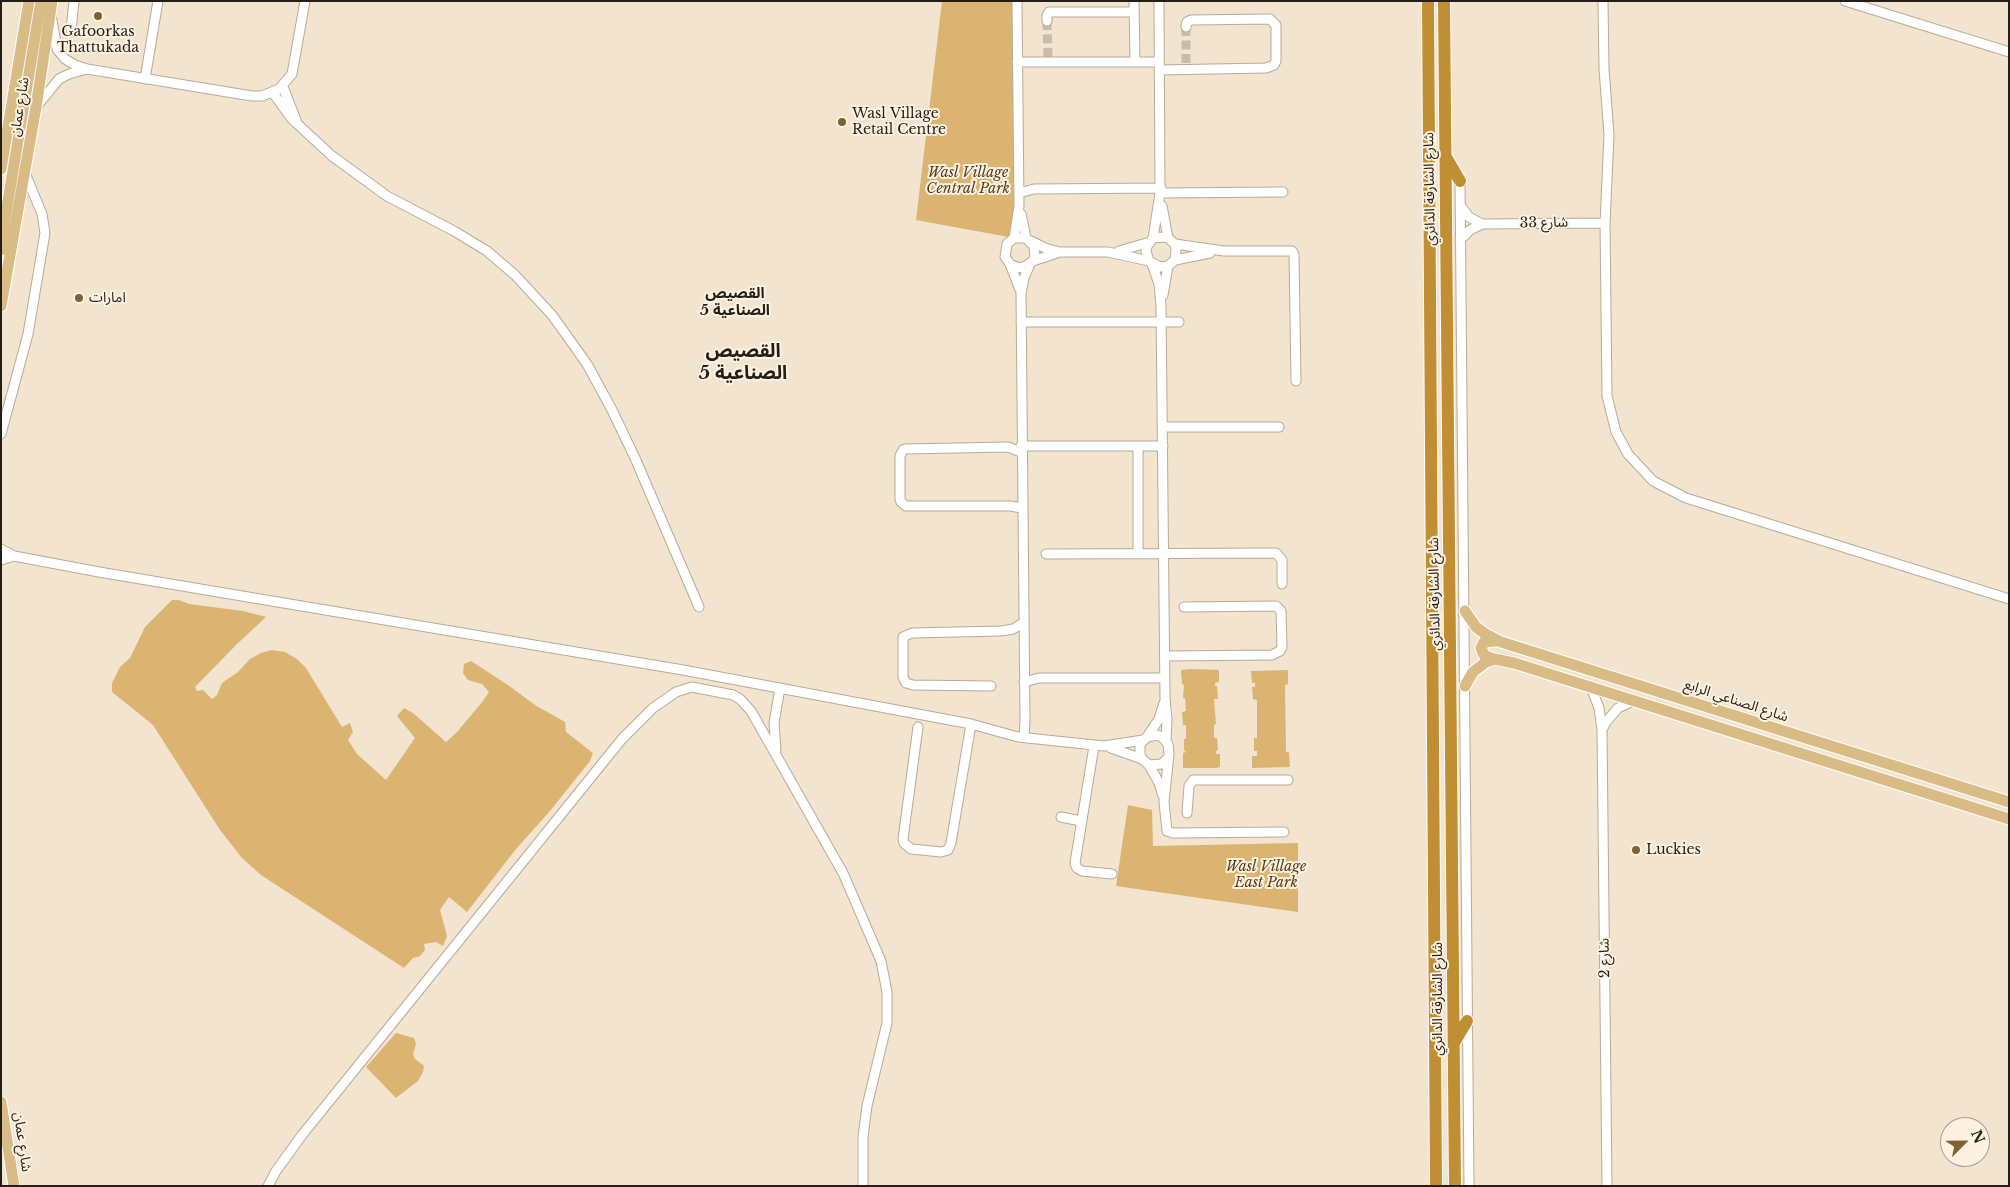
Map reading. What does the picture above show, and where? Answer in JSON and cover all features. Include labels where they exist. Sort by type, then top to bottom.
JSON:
[{"type":"highway","name":"شارع الشارقة الدائري","points":[[1428,1],[1436,1186]]},
{"type":"highway","name":"شارع الشارقة الدائري","points":[[1444,1],[1455,1186]]},
{"type":"highway","points":[[1445,154],[1460,180]]},
{"type":"highway","points":[[1454,1043],[1467,1021]]},
{"type":"main road","points":[[1,250],[41,1]]},
{"type":"main road","name":"شارع عمان","points":[[1,169],[29,3]]},
{"type":"main road","name":"شارع عمان","points":[[1,306],[36,107],[51,6]]},
{"type":"main road","name":"شارع الصناعي الرابع","points":[[1465,611],[1476,627],[1500,642],[2009,802]]},
{"type":"main road","points":[[1500,642],[1488,640],[1482,645],[1482,652],[1494,659],[1514,663],[1635,700],[2009,819]]},
{"type":"main road","points":[[1465,686],[1473,672],[1486,662],[1494,659]]},
{"type":"main road","name":"شارع عمان","points":[[1,1102],[14,1186]]},
{"type":"street","points":[[71,30],[74,1]]},
{"type":"street","points":[[145,79],[158,1]]},
{"type":"street","points":[[51,6],[55,43],[60,54],[70,63],[87,69],[145,79],[262,96],[273,93],[283,87],[289,78],[293,69],[305,1]]},
{"type":"street","points":[[1017,1],[1019,206],[1014,238],[1007,244],[1005,253],[1021,293]]},
{"type":"street","points":[[1134,1],[1135,62]]},
{"type":"street","points":[[1159,1],[1160,191],[1151,240],[1146,251],[1158,284],[1162,306]]},
{"type":"street","points":[[1603,1],[1604,69],[1609,135],[1605,223],[1609,409],[1621,444],[1644,473],[1664,488],[1686,498],[2009,598]]},
{"type":"street","points":[[1845,1],[2009,52]]},
{"type":"street","points":[[1047,21],[1049,12],[1134,12]]},
{"type":"street","points":[[1018,62],[1048,60],[1135,62],[1159,66],[1229,69],[1266,68],[1274,65],[1276,56],[1276,28],[1274,21],[1266,19],[1191,20],[1186,27]]},
{"type":"street","points":[[36,107],[59,79],[87,69]]},
{"type":"street","points":[[283,87],[298,125]]},
{"type":"street","points":[[273,93],[298,125],[332,156],[373,187],[487,251],[515,275],[552,315],[584,358],[612,410],[635,458],[699,608]]},
{"type":"street","points":[[1,434],[28,334],[45,233],[42,214],[24,172]]},
{"type":"street","points":[[1460,180],[1469,1186]]},
{"type":"street","points":[[1019,193],[1034,189],[1283,192]]},
{"type":"street","points":[[1160,191],[1172,241],[1176,249],[1171,263],[1162,306],[1161,322],[1164,656],[1165,698],[1168,719],[1166,740],[1170,749],[1164,802],[1166,829],[1170,833],[1284,832]]},
{"type":"street","points":[[1460,205],[1469,217],[1482,224]]},
{"type":"street","points":[[1019,206],[1028,240],[1035,251],[1024,278],[1021,293],[1025,721],[1021,737]]},
{"type":"street","name":"شارع 33","points":[[1482,224],[1605,223]]},
{"type":"street","points":[[1460,240],[1470,230],[1482,224]]},
{"type":"street","points":[[1014,238],[1028,240],[1045,248],[1060,252],[1108,252],[1129,249],[1163,236],[1172,241],[1224,251],[1290,250],[1294,254],[1296,381]]},
{"type":"street","points":[[1108,252],[1150,262],[1160,267],[1224,251]]},
{"type":"street","points":[[1010,264],[1022,268],[1031,262],[1060,252]]},
{"type":"street","points":[[1021,322],[1179,322]]},
{"type":"street","points":[[1163,427],[1279,427]]},
{"type":"street","points":[[1138,446],[1138,553]]},
{"type":"street","points":[[1022,508],[1010,506],[906,506],[900,499],[900,456],[905,449],[1163,446]]},
{"type":"street","points":[[1,549],[14,556],[99,572],[683,670],[971,724],[1021,737],[1099,746],[1146,762],[1162,764],[1168,758]]},
{"type":"street","points":[[1046,554],[1276,553],[1281,556],[1282,560],[1282,584]]},
{"type":"street","points":[[1,560],[14,556]]},
{"type":"street","points":[[1164,656],[1272,655],[1280,651],[1282,647],[1282,611],[1276,606],[1184,606]]},
{"type":"street","points":[[991,686],[913,685],[906,683],[903,676],[903,637],[912,633],[1001,631],[1013,629],[1023,623]]},
{"type":"street","points":[[1024,682],[1039,678],[1165,678]]},
{"type":"street","points":[[268,1186],[276,1171],[302,1135],[616,746],[648,713],[676,692],[698,687],[725,692],[740,699],[746,705],[778,757],[847,881],[876,946],[885,976],[887,1023],[867,1106],[863,1137],[863,1186]]},
{"type":"street","points":[[778,757],[774,728],[780,688]]},
{"type":"street","name":"شارع 2","points":[[1591,688],[1599,708],[1602,730],[1606,1186]]},
{"type":"street","points":[[1164,802],[1159,783],[1139,749],[1159,719],[1165,698]]},
{"type":"street","points":[[1602,730],[1618,708],[1635,700]]},
{"type":"street","points":[[918,727],[903,839],[911,849],[941,852],[948,850],[951,843],[971,724]]},
{"type":"street","points":[[1099,746],[1157,735],[1166,740]]},
{"type":"street","points":[[1099,746],[1081,821],[1075,863],[1076,868],[1082,871],[1112,874]]},
{"type":"street","points":[[1187,813],[1188,786],[1193,780],[1288,780]]},
{"type":"street","points":[[1060,818],[1081,821]]},
{"type":"green space","name":"Wasl Village Central Park","points":[[942,1],[1016,1],[1014,238],[916,220]]},
{"type":"green space","points":[[172,600],[243,611],[266,617],[195,687],[197,691],[203,690],[212,699],[217,695],[222,683],[238,672],[250,659],[272,650],[285,652],[297,659],[306,668],[342,727],[350,723],[353,732],[348,740],[357,754],[386,780],[415,738],[397,716],[404,708],[413,713],[446,742],[483,701],[489,692],[482,684],[468,680],[463,673],[464,664],[471,661],[535,705],[565,722],[566,732],[593,753],[590,761],[550,811],[516,849],[467,912],[449,897],[440,910],[447,936],[443,946],[436,942],[424,944],[425,950],[420,956],[413,958],[404,968],[261,875],[242,858],[220,830],[153,725],[112,692],[112,683],[120,667],[130,658],[145,627]]},
{"type":"green space","points":[[1181,670],[1219,670],[1219,682],[1215,683],[1218,699],[1214,699],[1216,724],[1214,725],[1214,738],[1217,738],[1218,750],[1216,754],[1220,754],[1220,767],[1183,768],[1183,753],[1186,752],[1184,750],[1184,739],[1186,739],[1186,725],[1183,725],[1182,712],[1186,711]]},
{"type":"green space","points":[[1288,670],[1288,684],[1285,685],[1286,752],[1289,752],[1290,767],[1252,768],[1252,756],[1257,756],[1257,751],[1254,751],[1254,738],[1257,738],[1257,700],[1253,699],[1252,687],[1255,687],[1255,683],[1252,683],[1251,671]]},
{"type":"green space","name":"Wasl Village East Park","points":[[1128,805],[1152,810],[1153,846],[1298,843],[1298,912],[1116,886]]},
{"type":"green space","points":[[396,1033],[414,1038],[416,1044],[413,1054],[415,1059],[424,1066],[418,1081],[396,1098],[366,1067]]},
{"type":"tunnel","points":[[1047,21],[1048,58]]},
{"type":"tunnel","points":[[1186,27],[1186,63]]},
{"type":"place","name":"Gafoorkas Thattukada","points":[[98,16]]},
{"type":"place","name":"Wasl Village Retail Centre","points":[[842,122]]},
{"type":"place","name":"امارات","points":[[79,298]]},
{"type":"place","name":"Luckies","points":[[1636,850]]},
{"type":"district","name":"القصيص الصناعية 5","points":[[735,302]]},
{"type":"district","name":"القصيص الصناعية 5","points":[[743,363]]}]
